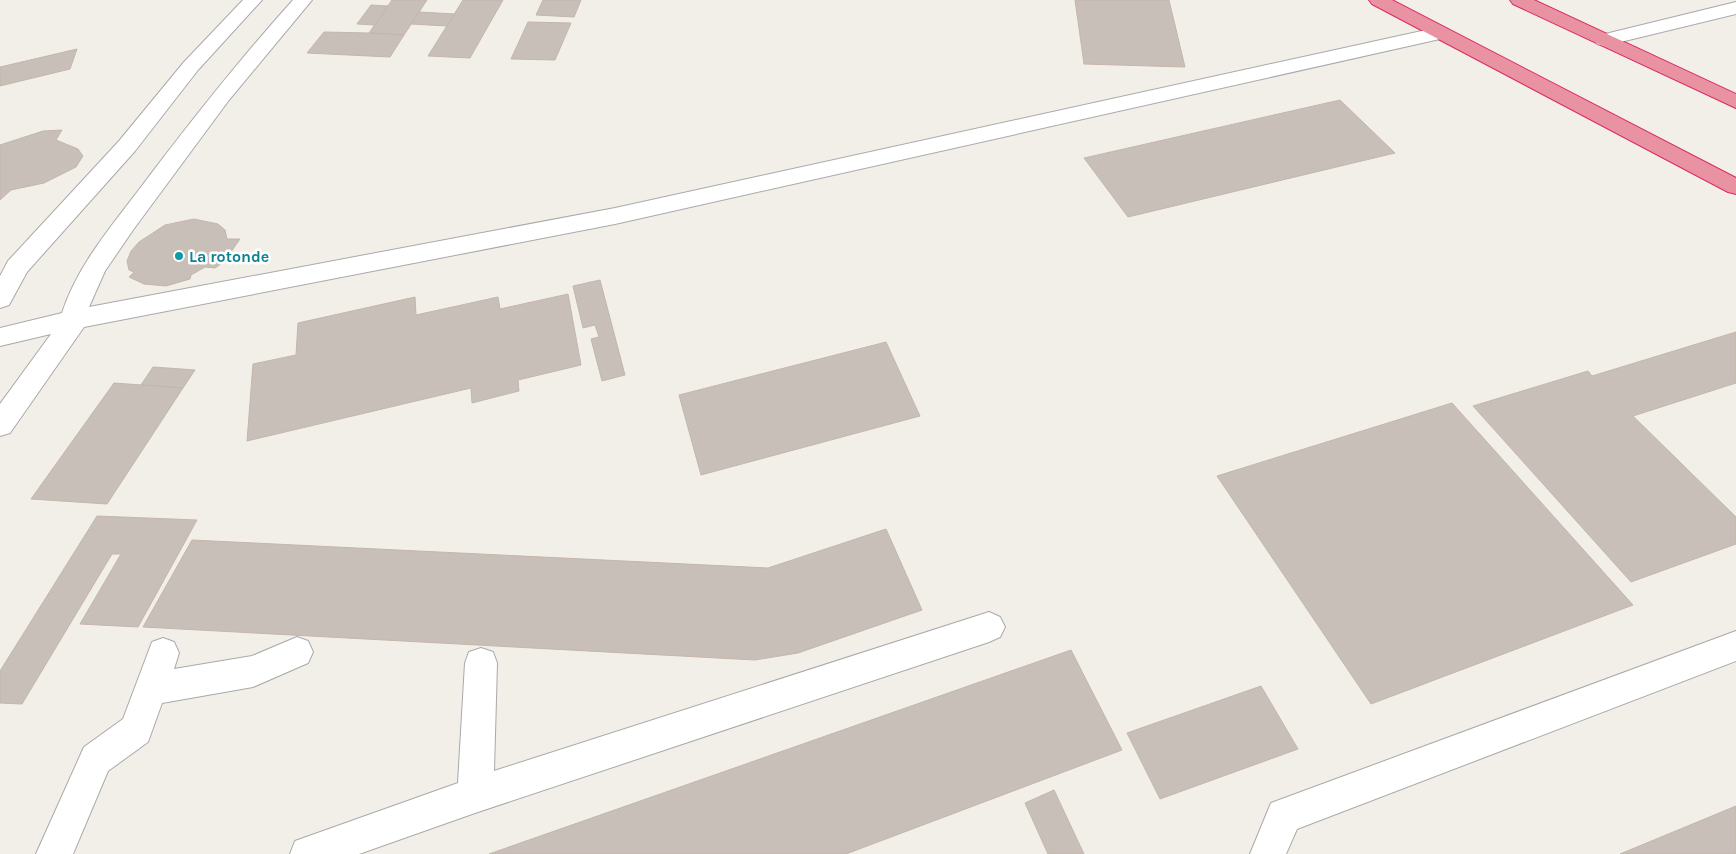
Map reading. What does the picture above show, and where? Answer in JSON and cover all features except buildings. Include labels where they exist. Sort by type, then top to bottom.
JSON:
[{"type":"highway","points":[[1378,0],[1736,187]]},
{"type":"highway","points":[[1519,0],[1736,102]]},
{"type":"street","points":[[0,299],[17,267],[127,146],[191,66],[253,0]]},
{"type":"street","points":[[76,319],[73,319],[78,302],[98,262],[194,129],[303,0]]},
{"type":"street","points":[[1604,40],[1736,8]]},
{"type":"street","points":[[0,337],[76,319],[615,216],[1440,33]]},
{"type":"street","points":[[0,425],[76,319]]},
{"type":"street","points":[[308,854],[475,795],[989,627]]},
{"type":"street","points":[[1268,854],[1284,816],[1736,646]]},
{"type":"street","points":[[150,689],[253,671],[297,652]]},
{"type":"street","points":[[54,854],[96,760],[136,730],[163,653]]},
{"type":"street","points":[[475,795],[481,663]]},
{"type":"place","name":"La rotonde","points":[[179,256]]}]
